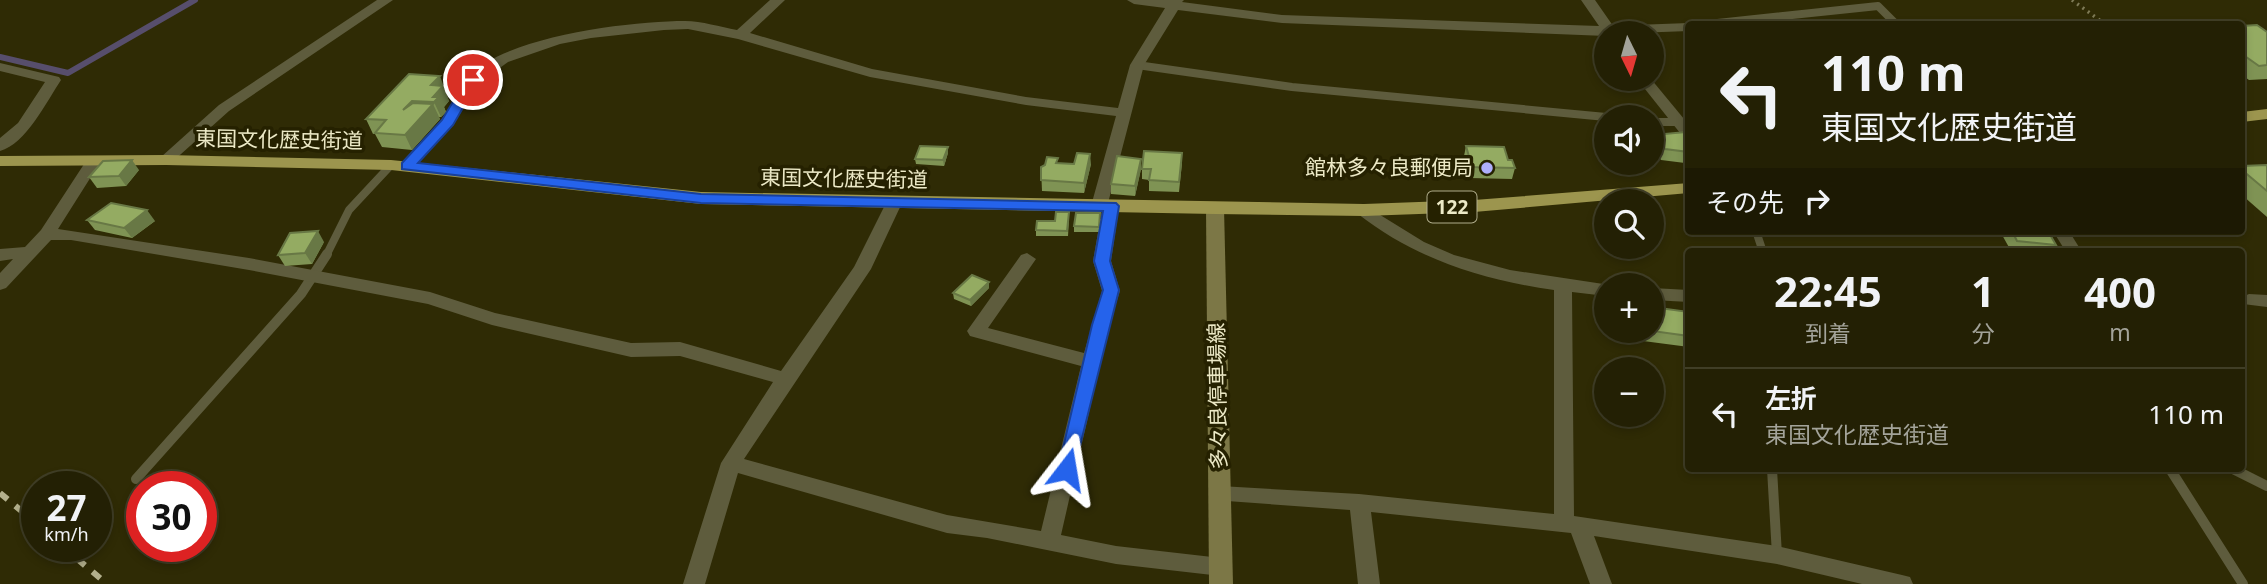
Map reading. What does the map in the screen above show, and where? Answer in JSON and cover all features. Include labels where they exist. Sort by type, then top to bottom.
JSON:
[{"type":"highway","points":[[2245,117],[2267,114]]},
{"type":"highway","name":"東国文化歴史街道","points":[[0,161],[166,160],[399,166],[701,198],[894,203],[1364,210],[1540,202],[1685,188]]},
{"type":"main road","name":"多々良停車場線","points":[[1215,208],[1221,576]]},
{"type":"street","points":[[166,160],[224,108],[386,0]]},
{"type":"street","points":[[740,36],[778,0]]},
{"type":"street","points":[[1134,0],[1176,2],[1282,19],[1594,30]]},
{"type":"street","points":[[1588,0],[1603,21]]},
{"type":"street","points":[[1049,541],[1111,290],[1102,261],[1105,206],[1124,113],[1137,65],[1176,2]]},
{"type":"street","points":[[399,166],[448,122],[473,80],[503,59],[569,38],[664,26],[688,25],[740,36],[870,73],[1026,101],[1124,113]]},
{"type":"street","points":[[0,67],[54,80],[24,125],[0,146]]},
{"type":"street","points":[[1653,91],[1685,130]]},
{"type":"street","points":[[0,284],[47,234],[93,161]]},
{"type":"street","points":[[694,584],[731,464],[785,379],[862,269],[894,203]]},
{"type":"street","points":[[1364,210],[1426,252],[1491,273],[1594,289]]},
{"type":"street","points":[[47,234],[71,235],[314,275],[430,298],[492,319],[631,350],[680,349],[785,379]]},
{"type":"street","points":[[0,255],[32,252]]},
{"type":"street","points":[[1027,259],[976,331],[1092,362]]},
{"type":"street","points":[[1563,285],[1571,524],[1601,584]]},
{"type":"street","points":[[1664,295],[1685,296]]},
{"type":"street","points":[[731,464],[947,524],[1049,541],[1221,576]]},
{"type":"street","points":[[1220,494],[1359,502],[1571,524],[1777,555],[1902,584]]},
{"type":"street","points":[[1359,502],[1369,584]]},
{"type":"lane","points":[[1736,21],[1878,6],[1894,21]]},
{"type":"lane","points":[[1664,28],[1685,27]]},
{"type":"lane","points":[[1137,65],[1243,82],[1413,101],[1594,116]]},
{"type":"lane","points":[[1664,122],[1678,122]]},
{"type":"lane","points":[[143,471],[301,294],[349,210],[399,166]]},
{"type":"lane","points":[[1772,472],[1777,555]]},
{"type":"lane","points":[[2172,472],[2243,584]]},
{"type":"lane","points":[[2239,472],[2267,486]]},
{"type":"path","points":[[2072,0],[2101,21]]},
{"type":"building","points":[[2257,25],[2267,32],[2267,65],[2259,66],[2245,56],[2245,26]]},
{"type":"building","points":[[409,74],[440,76],[431,85],[443,86],[433,97],[439,97],[434,102],[412,101],[403,110],[413,103],[433,104],[405,135],[375,133],[386,120],[366,119]]},
{"type":"building","points":[[1685,132],[1685,152],[1665,149],[1664,134]]},
{"type":"building","points":[[920,146],[948,147],[943,160],[915,159]]},
{"type":"building","points":[[1466,146],[1504,147],[1508,160],[1512,160],[1515,168],[1472,167]]},
{"type":"building","points":[[1144,151],[1182,153],[1179,182],[1149,180],[1151,169],[1142,169]]},
{"type":"building","points":[[1077,153],[1090,154],[1084,183],[1041,180],[1041,167],[1045,165],[1047,157],[1058,158],[1056,163],[1074,164]]},
{"type":"building","points":[[1117,156],[1141,159],[1135,186],[1111,184]]},
{"type":"building","points":[[132,160],[119,176],[89,177],[103,161]]},
{"type":"building","points":[[2267,165],[2267,191],[2245,173],[2245,166]]},
{"type":"building","points":[[111,203],[147,210],[124,228],[87,220]]},
{"type":"building","points":[[1056,212],[1069,212],[1067,231],[1036,230],[1037,221],[1055,221]]},
{"type":"building","points":[[1076,213],[1100,213],[1099,227],[1074,226]]},
{"type":"building","points":[[318,231],[305,253],[278,255],[290,233]]},
{"type":"building","points":[[2014,235],[2050,235],[2056,245],[2017,241]]},
{"type":"building","points":[[972,275],[989,282],[970,300],[953,293]]},
{"type":"building","points":[[1664,309],[1685,311],[1685,335],[1664,333]]},
{"type":"waterway","points":[[0,57],[68,73],[195,0]]},
{"type":"railway","points":[[0,493],[21,511]]},
{"type":"railway","points":[[81,562],[107,584]]},
{"type":"place","name":"館林多々良郵便局","points":[[1487,168]]},
{"type":"route","points":[[473,80],[448,122],[407,166],[701,198],[1111,206],[1102,261],[1111,290],[1100,325],[1067,469]]}]
